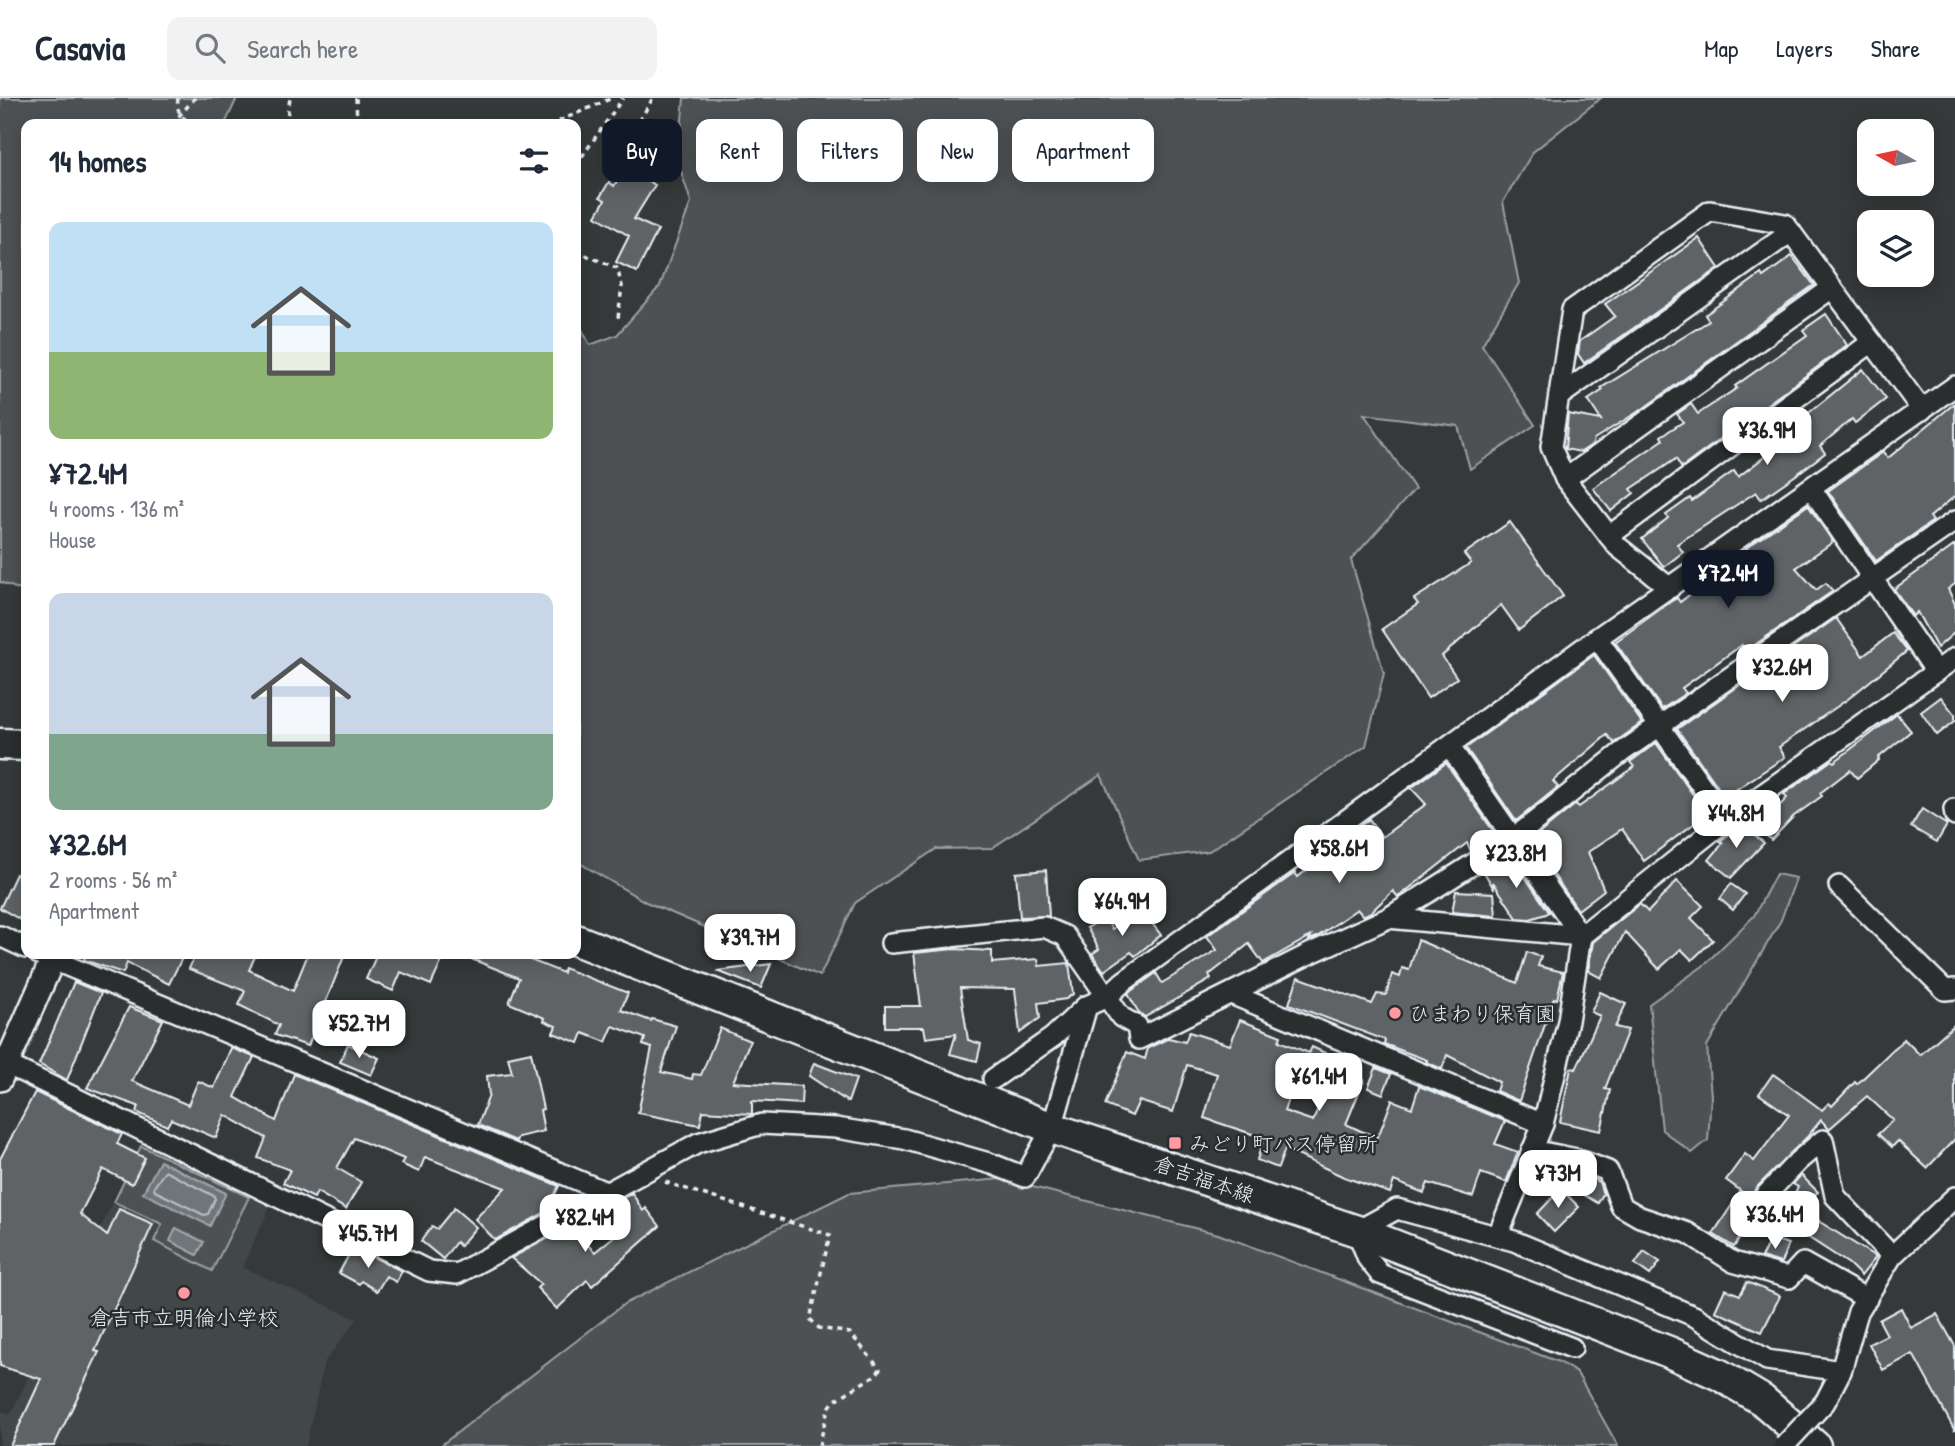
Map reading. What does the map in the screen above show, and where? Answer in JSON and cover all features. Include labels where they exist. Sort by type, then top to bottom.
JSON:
[{"type":"main road","points":[[0,744],[21,745]]},
{"type":"main road","name":"倉吉福本線","points":[[581,942],[1052,1128],[1357,1231],[1669,1352],[1720,1375],[1762,1400],[1815,1446]]},
{"type":"street","points":[[1670,588],[1616,546],[1565,479],[1551,447],[1572,310],[1710,211],[1785,224],[1922,411]]},
{"type":"street","points":[[1561,395],[1791,232]]},
{"type":"street","points":[[1565,479],[1832,288]]},
{"type":"street","points":[[1609,536],[1872,342]]},
{"type":"street","points":[[993,1079],[1053,1037],[1087,1006],[1107,997],[1597,638],[1955,386]]},
{"type":"street","points":[[1811,488],[1936,671]]},
{"type":"street","points":[[891,943],[1044,927],[1065,936],[1121,1017],[1138,1026],[1139,1039],[1309,954],[1388,918],[1514,838],[1622,752],[1955,522]]},
{"type":"street","points":[[1597,638],[1726,820]]},
{"type":"street","points":[[1498,1235],[1543,1124],[1568,1021],[1581,936],[1726,820],[1955,658]]},
{"type":"street","points":[[1450,747],[1581,936]]},
{"type":"street","points":[[1954,809],[1955,816]]},
{"type":"street","points":[[1839,886],[1945,990],[1955,989]]},
{"type":"street","points":[[1388,918],[1581,936]]},
{"type":"street","points":[[0,936],[21,946]]},
{"type":"street","points":[[48,959],[2,1068],[429,1271],[446,1275],[457,1274],[698,1143],[762,1124],[836,1128],[904,1139],[992,1164],[1025,1177],[1052,1128],[1087,1006]]},
{"type":"street","points":[[56,959],[608,1193]]},
{"type":"street","points":[[1231,994],[1543,1124]]},
{"type":"street","points":[[1764,1197],[1798,1161],[1823,1140],[1835,1196],[1892,1256]]},
{"type":"street","points":[[1532,1150],[1577,1159],[1608,1171],[1621,1206],[1640,1217],[1688,1233],[1733,1262],[1789,1278],[1803,1263],[1867,1298]]},
{"type":"street","points":[[1784,1446],[1825,1402],[1841,1371],[1858,1312],[1892,1256],[1955,1197]]},
{"type":"street","points":[[1572,1348],[1380,1274],[1368,1259],[1357,1231],[1397,1209],[1498,1235],[1694,1316],[1767,1360],[1841,1371]]},
{"type":"path","points":[[178,98],[177,107],[180,116],[184,119]]},
{"type":"path","points":[[177,119],[195,98]]},
{"type":"path","points":[[287,119],[290,98]]},
{"type":"path","points":[[356,98],[357,119]]},
{"type":"path","points":[[564,119],[612,98]]},
{"type":"path","points":[[581,158],[623,98]]},
{"type":"path","points":[[640,119],[653,98]]},
{"type":"path","points":[[581,253],[617,268],[622,286],[618,318]]},
{"type":"path","points":[[646,1173],[655,1179],[830,1235],[810,1319],[819,1328],[850,1334],[880,1369],[877,1374],[834,1401],[828,1409],[819,1446]]},
{"type":"shaded area","points":[[0,98],[237,98],[227,119],[21,119],[21,590],[0,582]]},
{"type":"shaded area","points":[[684,98],[1601,98],[1533,152],[1503,202],[1519,283],[1482,345],[1535,425],[1470,469],[1458,426],[1364,414],[1415,489],[1351,560],[1384,673],[1366,746],[1209,851],[1139,860],[1101,775],[992,848],[936,849],[855,903],[820,976],[646,902],[581,864],[581,328],[590,345],[617,335],[660,286],[691,202],[682,174]]},
{"type":"shaded area","points":[[1776,874],[1796,878],[1781,920],[1707,1046],[1711,1096],[1708,1140],[1692,1153],[1662,1130],[1649,1004],[1703,966],[1754,916]]},
{"type":"shaded area","name":"倉吉市立明倫小学校","points":[[143,1140],[273,1201],[242,1267],[357,1319],[324,1363],[306,1446],[0,1446],[0,1410],[10,1415]]},
{"type":"shaded area","points":[[141,1146],[249,1197],[212,1271],[154,1241],[162,1224],[114,1202]]},
{"type":"shaded area","points":[[1001,1179],[1218,1234],[1559,1362],[1577,1373],[1618,1446],[440,1446],[624,1304],[849,1193]]},
{"type":"water","points":[[160,1161],[226,1193],[210,1226],[143,1193]]},
{"type":"water","points":[[176,1228],[204,1242],[197,1255],[170,1241]]},
{"type":"building","points":[[609,182],[614,186],[617,182],[650,182],[655,185],[634,219],[658,230],[637,272],[616,262],[629,236],[596,216],[605,200],[600,197]]},
{"type":"building","points":[[1699,238],[1719,268],[1584,363],[1578,354],[1580,341],[1615,316],[1605,304]]},
{"type":"building","points":[[1792,256],[1814,285],[1644,408],[1594,439],[1593,444],[1581,452],[1565,449],[1568,414],[1601,420],[1588,400],[1603,390],[1601,388],[1709,321],[1705,315],[1761,274],[1763,277]]},
{"type":"building","points":[[1826,314],[1847,345],[1684,466],[1681,467],[1676,459],[1631,489],[1634,493],[1611,511],[1593,488],[1663,440],[1661,436],[1683,422],[1677,414],[1691,404],[1698,414],[1737,388],[1735,386],[1807,335],[1803,330]]},
{"type":"building","points":[[1863,369],[1886,399],[1855,423],[1852,419],[1820,446],[1825,453],[1796,475],[1761,499],[1756,492],[1677,544],[1683,552],[1664,567],[1642,539],[1668,518],[1666,515],[1690,498],[1692,501],[1734,471],[1738,477],[1810,422],[1805,416]]},
{"type":"building","points":[[1955,403],[1955,496],[1930,517],[1933,521],[1876,561],[1828,491],[1883,452],[1888,458]]},
{"type":"building","points":[[1808,505],[1833,542],[1796,568],[1816,590],[1826,583],[1833,591],[1746,651],[1742,645],[1682,688],[1686,693],[1662,709],[1615,642],[1673,600],[1677,598],[1680,602],[1734,561],[1749,546]]},
{"type":"building","points":[[1510,522],[1563,596],[1519,630],[1501,605],[1442,656],[1457,678],[1428,698],[1382,629],[1418,604],[1414,599],[1471,563],[1464,554]]},
{"type":"building","points":[[1955,545],[1955,584],[1948,589],[1955,604],[1955,632],[1937,648],[1917,612],[1913,616],[1894,589]]},
{"type":"building","points":[[1836,618],[1863,656],[1893,633],[1907,651],[1848,699],[1779,747],[1785,757],[1725,797],[1677,729]]},
{"type":"building","points":[[1594,655],[1642,723],[1614,743],[1607,735],[1553,781],[1558,787],[1516,821],[1466,748]]},
{"type":"building","points":[[1941,697],[1955,715],[1955,721],[1937,735],[1921,712]]},
{"type":"building","points":[[1897,714],[1911,731],[1878,758],[1879,760],[1857,778],[1850,770],[1820,793],[1822,796],[1794,816],[1771,840],[1759,828],[1787,798],[1784,794],[1832,760],[1834,762]]},
{"type":"building","points":[[1656,743],[1707,814],[1644,861],[1622,829],[1588,852],[1604,890],[1578,910],[1530,841],[1576,804],[1579,807],[1634,767],[1630,762]]},
{"type":"building","points":[[1446,763],[1496,835],[1471,851],[1467,843],[1401,895],[1398,897],[1393,891],[1363,916],[1357,909],[1317,937],[1309,940],[1311,936],[1263,963],[1249,944],[1209,975],[1211,979],[1145,1017],[1139,1013],[1128,994],[1131,991],[1156,973],[1162,983],[1217,950],[1207,936],[1295,873],[1298,877],[1369,819],[1382,837],[1426,804],[1411,788]]},
{"type":"building","points":[[1922,809],[1947,825],[1937,842],[1911,827]]},
{"type":"building","points":[[1742,824],[1764,843],[1731,878],[1709,860],[1723,843],[1720,841]]},
{"type":"building","points":[[1510,855],[1549,912],[1546,914],[1530,919],[1517,918],[1493,882],[1494,889],[1484,872]]},
{"type":"building","points":[[1046,870],[1049,916],[1020,917],[1016,873]]},
{"type":"building","points":[[16,874],[21,877],[21,920],[0,908]]},
{"type":"building","points":[[1677,881],[1703,906],[1691,918],[1713,940],[1692,960],[1681,949],[1659,969],[1625,932],[1601,978],[1588,971],[1593,942],[1640,904],[1648,912]]},
{"type":"building","points":[[1731,884],[1745,894],[1733,910],[1720,899]]},
{"type":"building","points":[[1456,891],[1494,893],[1496,916],[1452,912]]},
{"type":"building","points":[[1140,908],[1161,935],[1135,956],[1131,952],[1104,971],[1092,954],[1099,949],[1087,928],[1105,918],[1112,929]]},
{"type":"building","points":[[1418,940],[1517,983],[1527,952],[1541,957],[1538,966],[1563,972],[1557,999],[1554,998],[1519,1101],[1496,1091],[1499,1082],[1447,1055],[1442,1069],[1426,1062],[1427,1060],[1384,1044],[1385,1040],[1289,1004],[1298,977],[1372,1004],[1377,994],[1386,995],[1392,974],[1400,977],[1402,968],[1409,970]]},
{"type":"building","points":[[954,949],[992,951],[992,963],[1038,959],[1039,966],[1069,963],[1073,994],[1066,999],[1038,1003],[1040,1018],[1020,1033],[1015,989],[960,988],[968,1040],[981,1044],[977,1061],[950,1054],[956,1034],[926,1038],[924,1027],[885,1027],[885,1006],[921,1006],[914,953]]},
{"type":"building","points":[[182,959],[169,984],[127,963],[123,973],[84,960]]},
{"type":"building","points":[[193,959],[254,959],[249,970],[293,991],[306,959],[343,959],[308,1046],[275,1035],[279,1025],[239,1005],[245,991],[189,969]]},
{"type":"building","points":[[375,959],[443,959],[431,985],[401,972],[393,991],[366,979]]},
{"type":"building","points":[[472,959],[528,959],[563,973],[564,968],[628,993],[621,1010],[651,1021],[652,1019],[676,1026],[661,1072],[692,1079],[693,1074],[701,1075],[720,1028],[750,1041],[733,1082],[802,1086],[801,1104],[752,1101],[752,1114],[703,1111],[700,1125],[638,1113],[652,1048],[643,1045],[645,1038],[613,1026],[606,1042],[583,1033],[579,1043],[553,1033],[556,1026],[544,1021],[545,1018],[509,1003],[519,978]]},
{"type":"building","points":[[771,964],[761,988],[717,971]]},
{"type":"building","points":[[74,982],[101,993],[67,1080],[39,1064]]},
{"type":"building","points":[[1600,992],[1626,1004],[1615,1027],[1628,1030],[1605,1089],[1610,1090],[1601,1131],[1560,1122],[1571,1068],[1576,1069],[1600,1016],[1591,1012]]},
{"type":"building","points":[[129,1007],[163,1020],[132,1081],[188,1105],[198,1081],[214,1088],[231,1048],[254,1057],[235,1097],[276,1121],[294,1074],[559,1186],[549,1206],[551,1209],[495,1240],[475,1219],[505,1188],[425,1157],[419,1172],[401,1164],[404,1159],[354,1138],[337,1168],[361,1182],[346,1209],[317,1192],[314,1198],[283,1183],[290,1170],[258,1158],[266,1138],[225,1115],[216,1138],[171,1119],[167,1126],[136,1112],[138,1106],[87,1088]]},
{"type":"building","points":[[1240,1020],[1281,1036],[1279,1041],[1309,1053],[1312,1047],[1334,1057],[1330,1066],[1364,1080],[1346,1124],[1378,1137],[1392,1100],[1412,1108],[1419,1086],[1505,1121],[1495,1144],[1518,1152],[1506,1182],[1481,1173],[1473,1197],[1428,1183],[1424,1193],[1394,1181],[1390,1193],[1344,1177],[1285,1149],[1278,1168],[1257,1160],[1264,1138],[1204,1118],[1217,1074],[1187,1065],[1173,1112],[1139,1101],[1132,1116],[1105,1105],[1127,1052],[1145,1059],[1148,1048],[1169,1038],[1185,1042],[1189,1032],[1230,1045]],"holes":[[[1295,1077],[1325,1090],[1313,1121],[1284,1111]]]},
{"type":"building","points":[[1955,1024],[1955,1139],[1927,1168],[1898,1141],[1892,1147],[1878,1134],[1893,1120],[1867,1096],[1829,1129],[1821,1120],[1755,1189],[1752,1200],[1760,1208],[1734,1247],[1713,1234],[1741,1191],[1726,1180],[1745,1154],[1754,1161],[1789,1115],[1759,1094],[1773,1074],[1822,1110],[1829,1103],[1832,1106],[1904,1039],[1920,1055]]},
{"type":"building","points":[[348,1044],[379,1058],[371,1075],[340,1062]]},
{"type":"building","points":[[531,1052],[543,1109],[540,1110],[544,1131],[518,1137],[516,1141],[478,1125],[489,1095],[487,1076],[512,1073],[508,1057]]},
{"type":"building","points":[[814,1063],[856,1079],[848,1102],[809,1076]]},
{"type":"building","points":[[1376,1068],[1391,1074],[1383,1094],[1368,1088]]},
{"type":"building","points":[[35,1092],[122,1134],[117,1144],[145,1158],[132,1184],[103,1169],[80,1214],[107,1236],[119,1209],[153,1224],[95,1351],[99,1352],[54,1446],[10,1446],[41,1379],[0,1366],[0,1159]]},
{"type":"building","points":[[1801,1175],[1818,1192],[1803,1205],[1820,1222],[1876,1257],[1861,1276],[1849,1264],[1806,1236],[1789,1219],[1782,1227],[1778,1224],[1798,1187],[1793,1184]]},
{"type":"building","points":[[1588,1176],[1599,1182],[1603,1194],[1598,1203],[1579,1192]]},
{"type":"building","points":[[1561,1189],[1579,1207],[1554,1232],[1537,1214]]},
{"type":"building","points":[[632,1193],[643,1211],[646,1208],[660,1226],[592,1286],[587,1280],[557,1309],[537,1288],[541,1284],[511,1258],[569,1227],[595,1252],[624,1228],[610,1205]]},
{"type":"building","points":[[454,1208],[476,1227],[460,1246],[456,1242],[443,1259],[421,1241],[432,1226],[437,1229]]},
{"type":"building","points":[[1771,1238],[1788,1244],[1781,1263],[1761,1257]]},
{"type":"building","points":[[353,1247],[402,1271],[396,1282],[386,1276],[377,1291],[361,1281],[359,1284],[339,1273]]},
{"type":"building","points":[[1644,1251],[1660,1262],[1650,1275],[1635,1264]]},
{"type":"building","points":[[1747,1282],[1780,1296],[1762,1332],[1715,1311],[1725,1289],[1740,1295]]},
{"type":"building","points":[[1901,1308],[1911,1328],[1937,1314],[1955,1346],[1955,1431],[1913,1354],[1883,1370],[1869,1344],[1887,1335],[1879,1320]]},
{"type":"place","name":"ひまわり保育園","points":[[1395,1013]]},
{"type":"place","name":"みどり町バス停留所","points":[[1175,1143]]},
{"type":"place","name":"倉吉市立明倫小学校","points":[[184,1293]]}]
